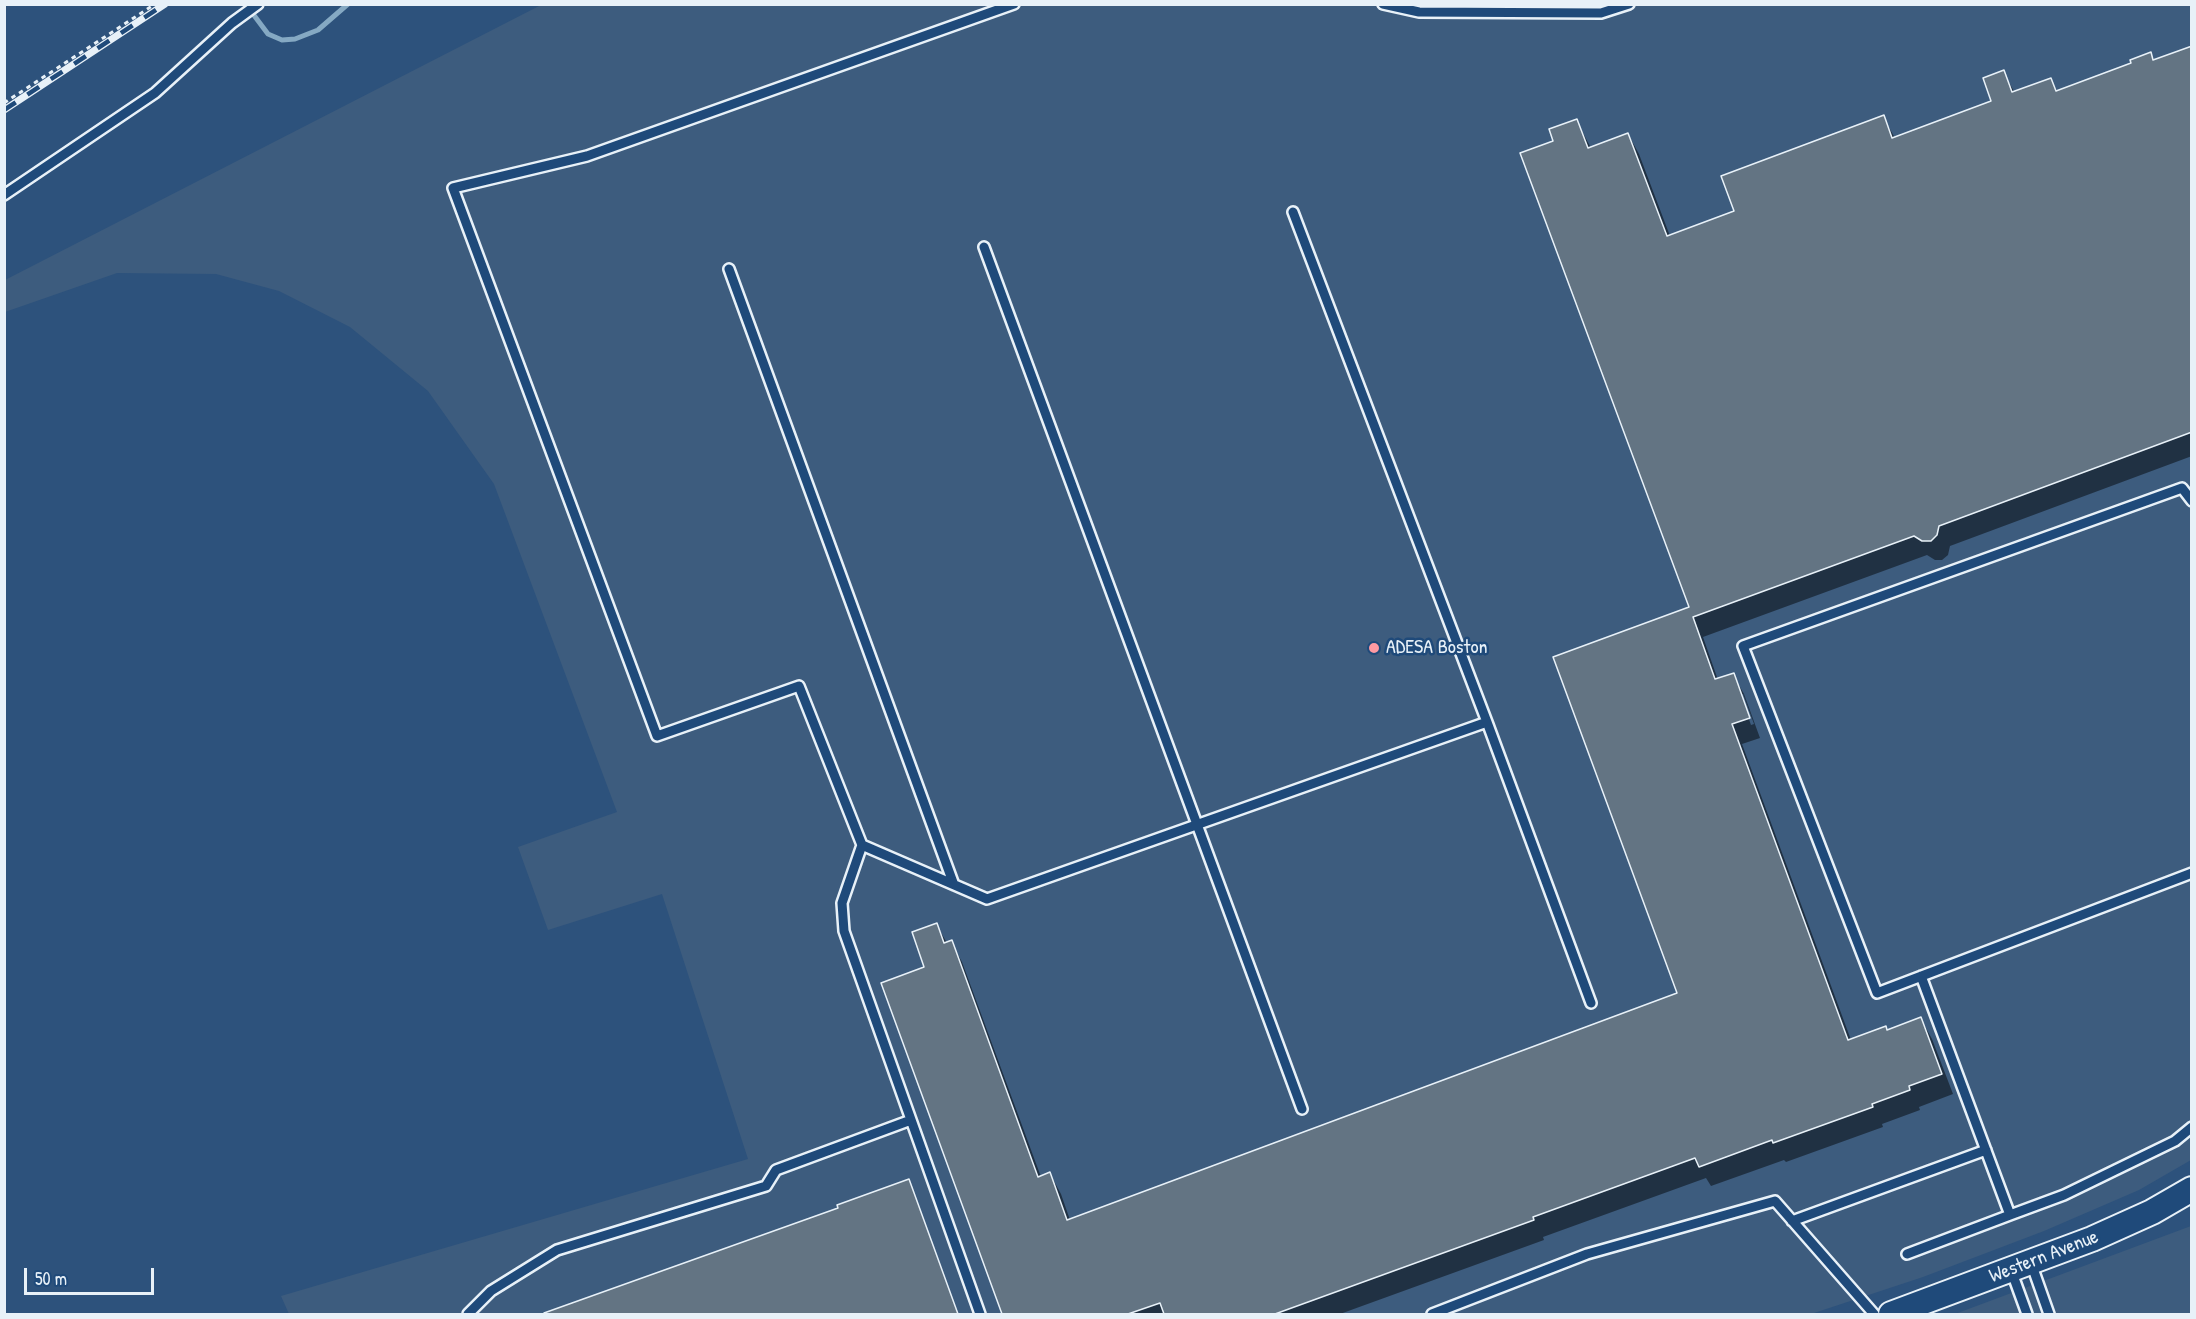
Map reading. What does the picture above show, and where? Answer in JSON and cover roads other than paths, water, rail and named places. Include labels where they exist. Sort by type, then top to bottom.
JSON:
[{"type":"street","name":"Western Avenue","points":[[1891,1314],[2021,1267],[2133,1221],[2192,1190]]},
{"type":"lane","points":[[4,195],[155,93],[232,23],[258,4]]},
{"type":"lane","points":[[980,1314],[844,931],[842,903],[862,845],[799,686],[657,736],[453,188],[587,156],[1014,4]]},
{"type":"lane","points":[[1383,4],[1419,12],[1601,13],[1629,4]]},
{"type":"lane","points":[[1293,213],[1591,1003]]},
{"type":"lane","points":[[984,247],[1302,1109]]},
{"type":"lane","points":[[729,269],[954,885]]},
{"type":"lane","points":[[2192,501],[2182,488],[1743,646],[1876,993],[2192,873]]},
{"type":"lane","points":[[862,845],[987,899],[1486,722]]},
{"type":"lane","points":[[1921,976],[2010,1215]]},
{"type":"lane","points":[[468,1314],[491,1291],[557,1250],[766,1186],[776,1170],[911,1120]]},
{"type":"lane","points":[[1907,1254],[2064,1195],[2175,1141],[2192,1127]]},
{"type":"lane","points":[[1792,1221],[1986,1150]]},
{"type":"lane","points":[[1432,1314],[1587,1254],[1775,1201],[1875,1314]]},
{"type":"lane","points":[[2021,1267],[2027,1314]]},
{"type":"lane","points":[[2021,1267],[2049,1314]]},
{"type":"waterway","points":[[253,14],[268,34],[282,40],[295,39],[318,30],[348,4]]},
{"type":"railway","points":[[4,110],[165,4]]},
{"type":"place","name":"ADESA Boston","points":[[1374,648]]}]
